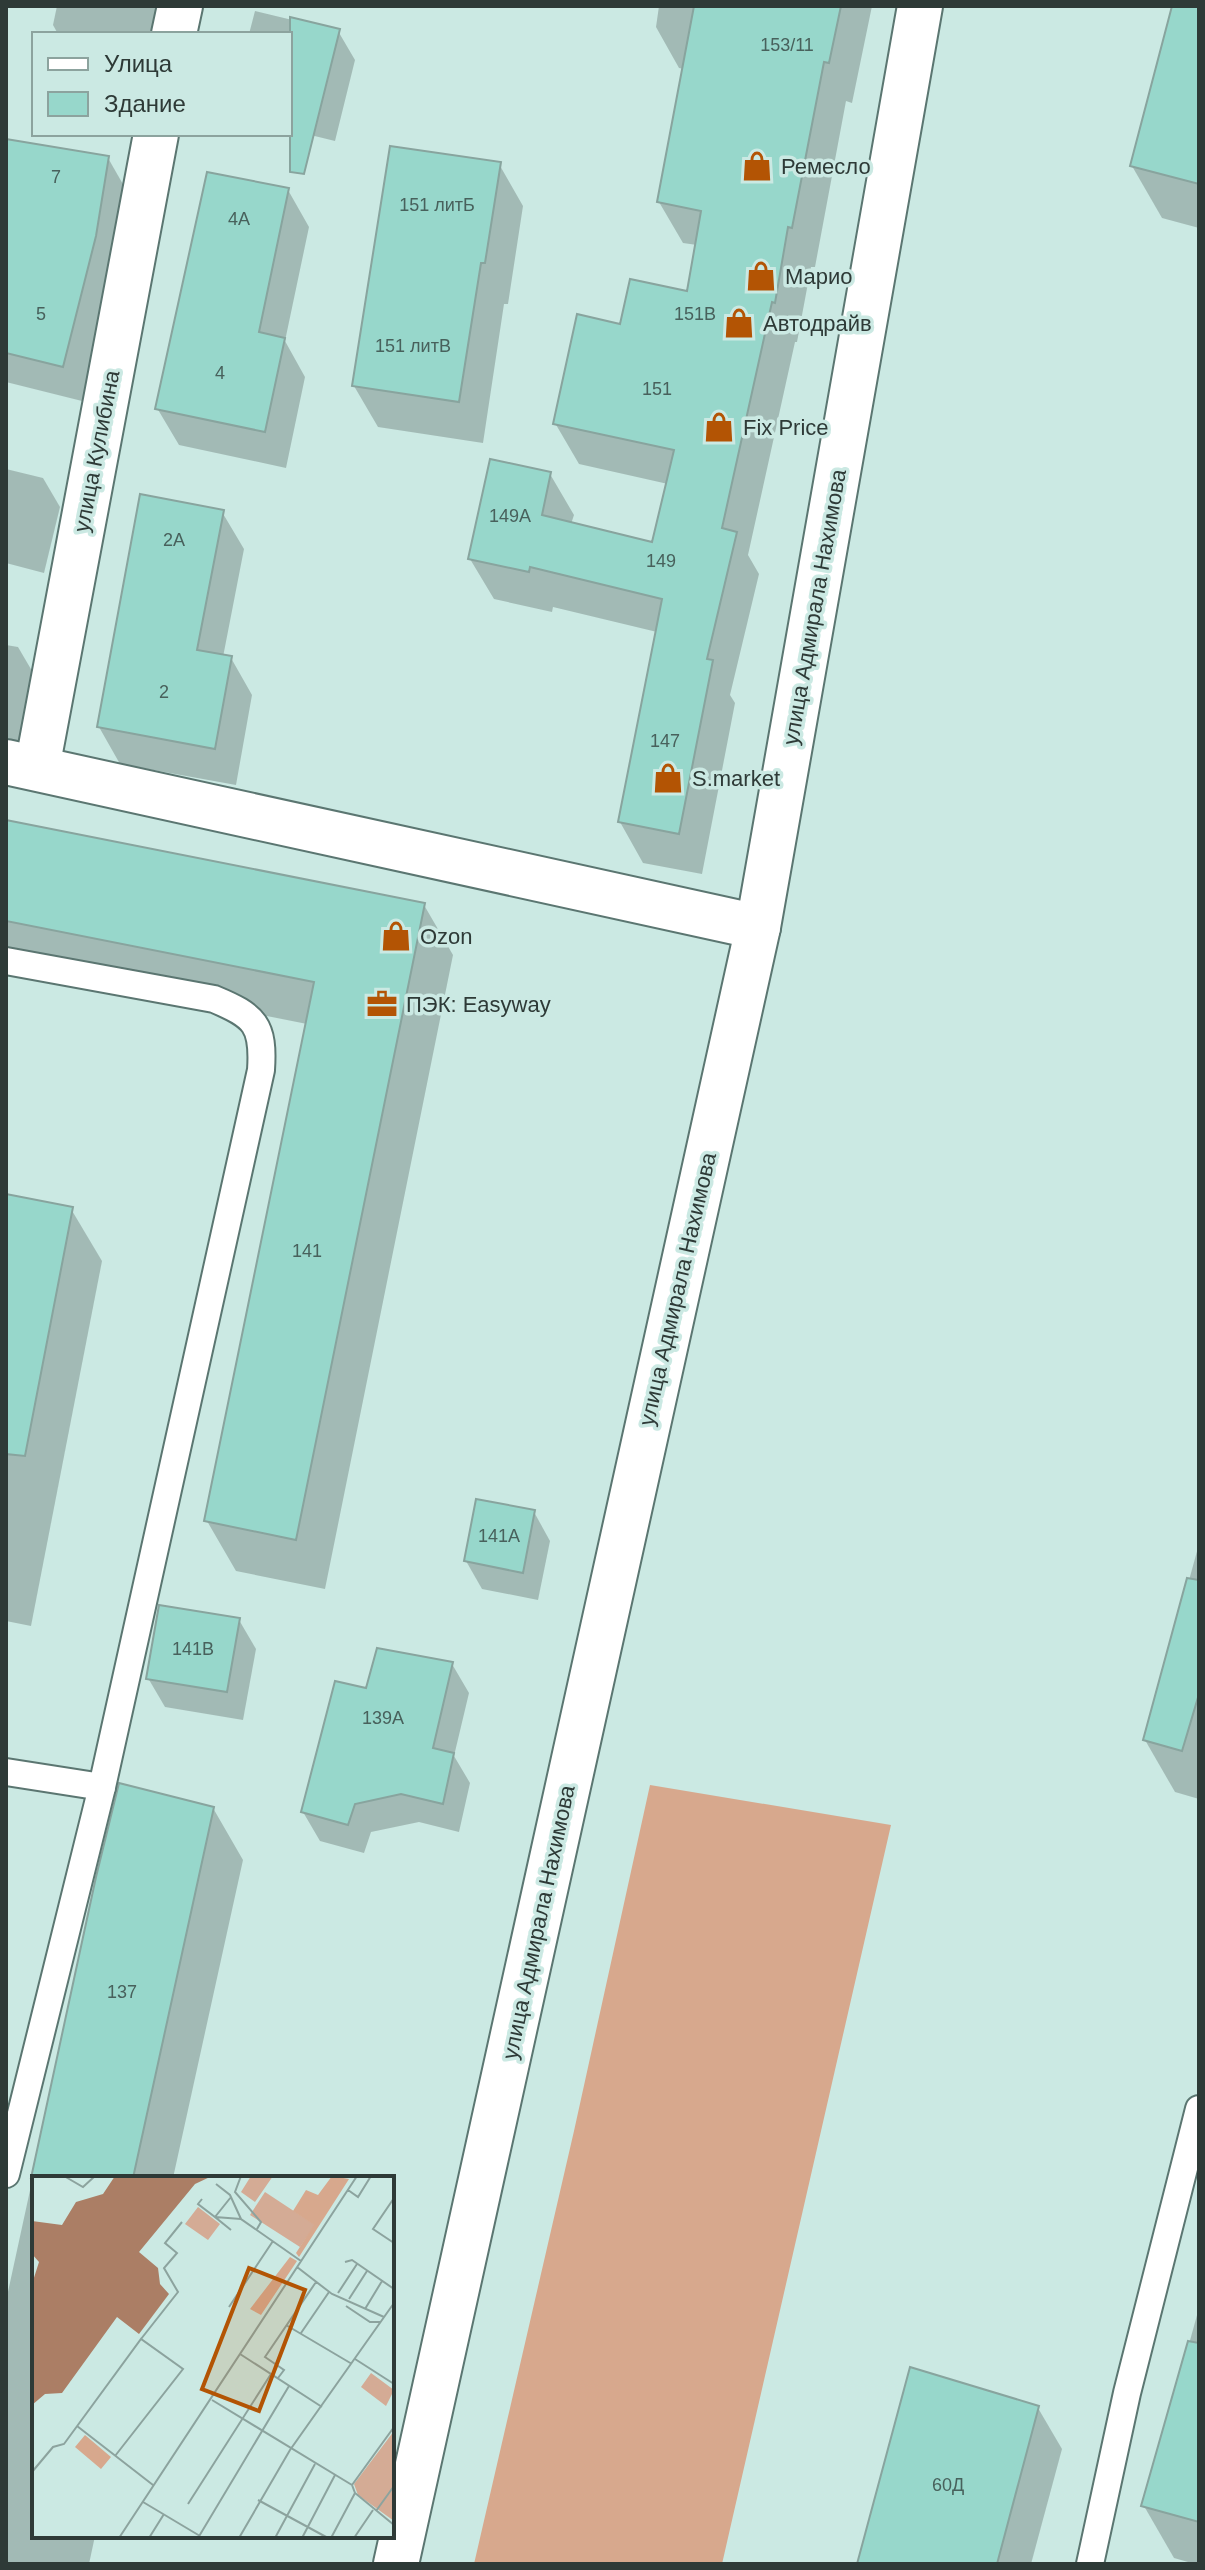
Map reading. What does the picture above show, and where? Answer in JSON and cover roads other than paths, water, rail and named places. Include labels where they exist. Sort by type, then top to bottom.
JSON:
[{"type":"main road","points":[[174,32],[180,6]]},
{"type":"main road","name":"улица Адмирала Нахимова","points":[[396,2564],[758,927],[920,6]]},
{"type":"main road","name":"улица Кулибина","points":[[21,765],[156,136]]},
{"type":"main road","points":[[21,765],[758,927]]},
{"type":"lane","points":[[6,961],[214,999],[237,1008],[253,1021],[263,1043],[261,1070],[102,1787],[6,2174]]},
{"type":"lane","points":[[6,1772],[102,1787]]},
{"type":"lane","points":[[1090,2564],[1127,2393],[1199,2109]]},
{"type":"place","name":"Ремесло","points":[[757,166]]},
{"type":"place","name":"Марио","points":[[761,276]]},
{"type":"place","name":"Автодрайв","points":[[739,323]]},
{"type":"place","name":"Fix Price","points":[[719,427]]},
{"type":"place","name":"S.market","points":[[668,778]]},
{"type":"place","name":"Ozon","points":[[396,936]]},
{"type":"place","name":"ПЭК: Easyway","points":[[382,1004]]}]
